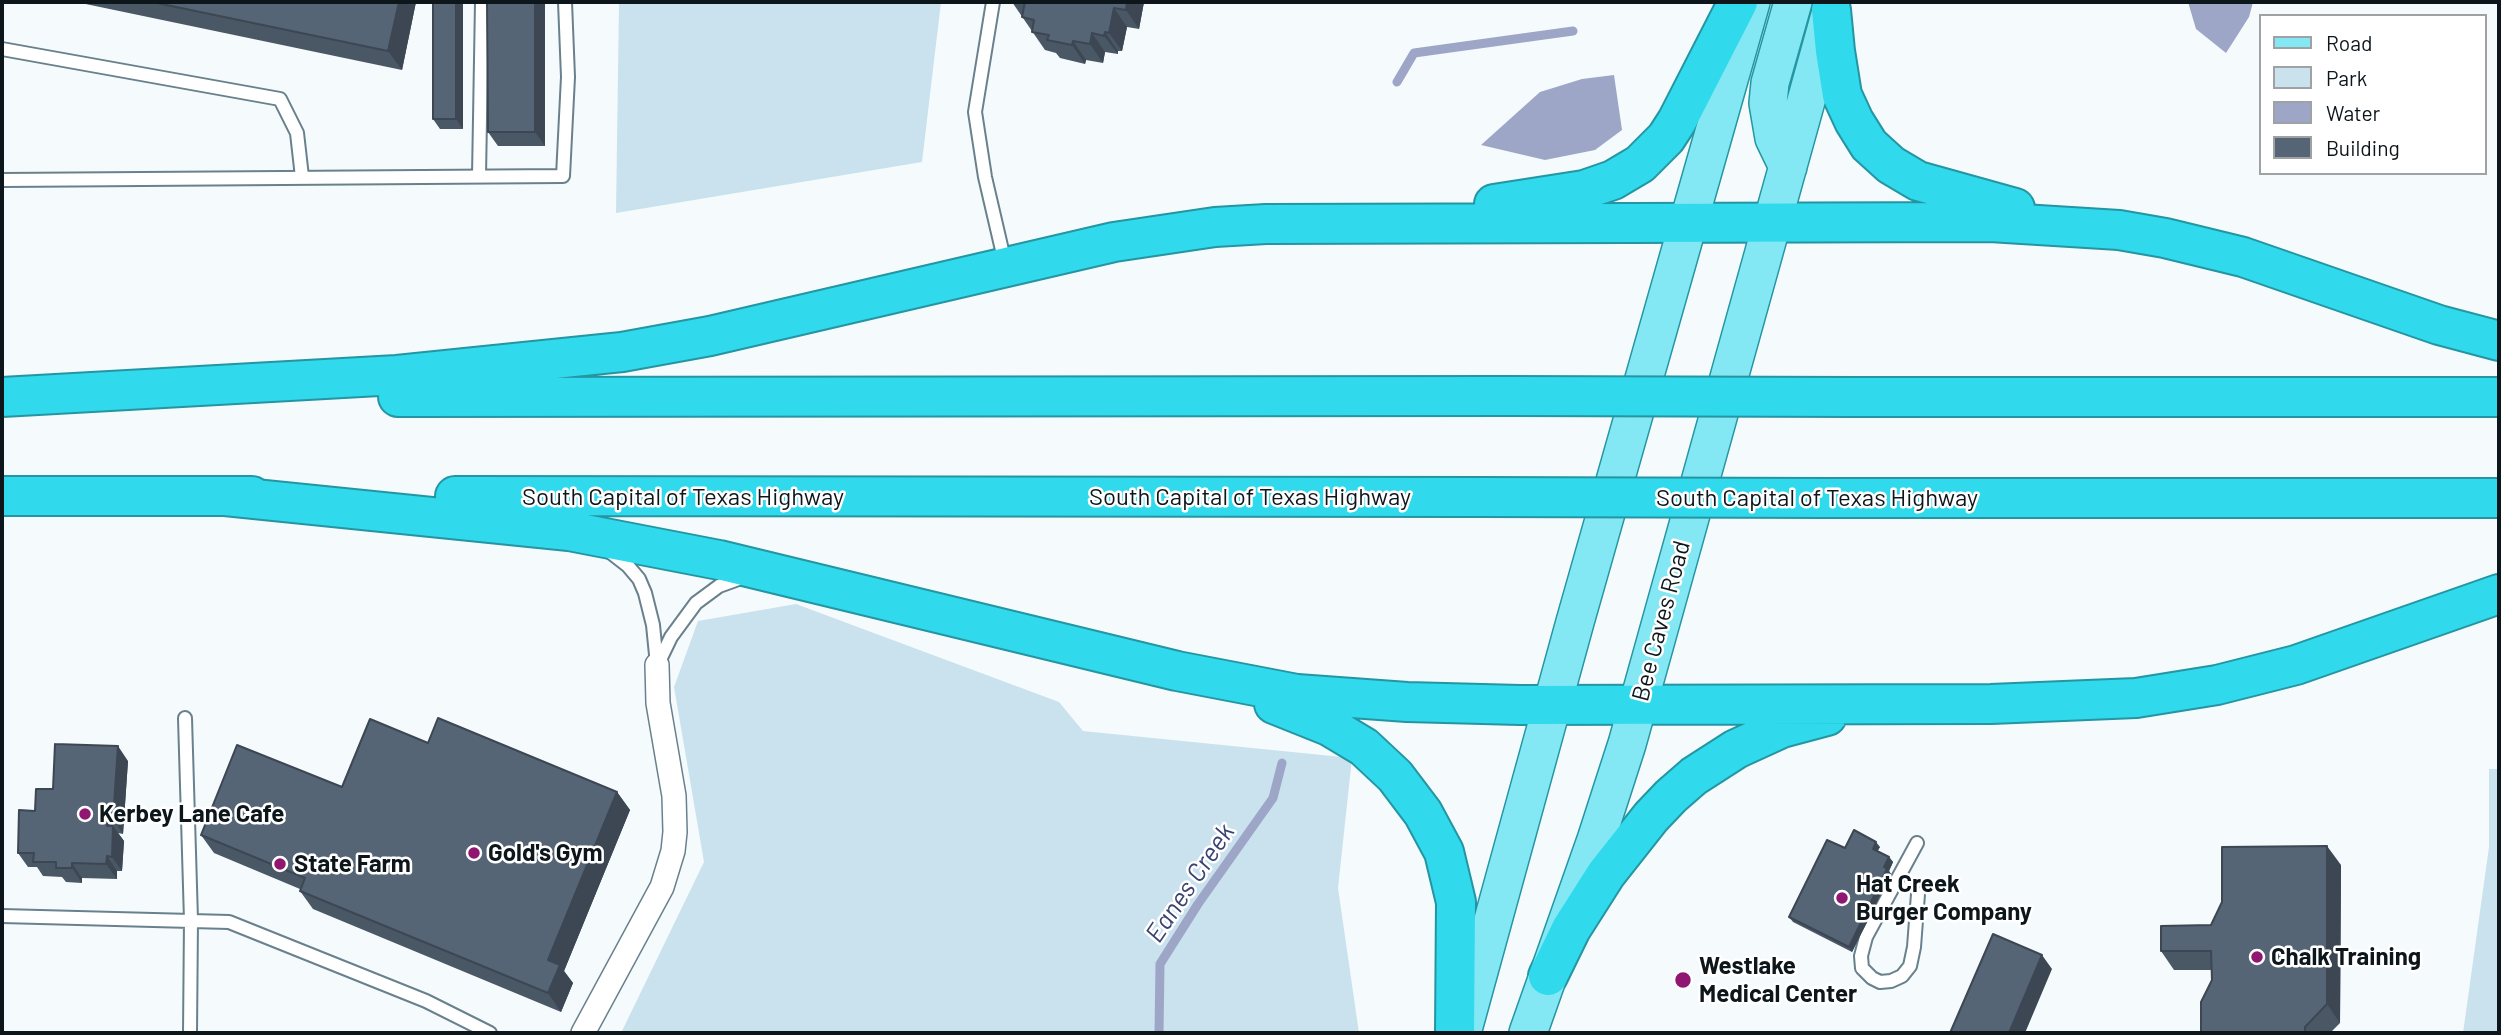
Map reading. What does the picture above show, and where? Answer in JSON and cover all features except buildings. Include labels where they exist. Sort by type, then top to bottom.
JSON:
[{"type":"highway","points":[[1369,223],[1576,191],[1599,186],[1627,173],[1653,152],[1677,121],[1738,2]]},
{"type":"highway","points":[[1834,4],[1835,51],[1843,95],[1854,121],[1869,145],[1880,156],[1903,174],[1932,187],[2091,227]]},
{"type":"highway","points":[[2,397],[397,375],[591,356],[664,346],[710,336],[1114,242],[1266,224],[1990,222],[2091,227],[2165,237],[2243,257],[2440,325],[2499,341]]},
{"type":"highway","points":[[2,397],[2499,397]]},
{"type":"highway","name":"South Capital of Texas Highway","points":[[2,496],[2499,498]]},
{"type":"highway","points":[[225,496],[569,531],[672,550],[1197,675],[1278,691],[1433,703],[2048,703],[2136,698],[2175,693],[2296,666],[2499,594]]},
{"type":"highway","points":[[1197,675],[1311,718],[1348,737],[1379,760],[1417,803],[1444,852],[1456,902],[1455,1033]]},
{"type":"highway","points":[[1548,976],[1571,929],[1614,864],[1651,817],[1694,776],[1736,749],[1771,733],[1837,713],[1892,703]]},
{"type":"main road","points":[[1462,1033],[1552,704],[1751,2]]},
{"type":"main road","points":[[1788,167],[1774,138],[1768,103],[1770,83],[1793,2]]},
{"type":"main road","name":"Bee Caves Road","points":[[1528,1033],[1596,840],[1639,703],[1834,4]]},
{"type":"street","points":[[583,1033],[662,887],[673,851],[676,832],[674,796],[658,703],[657,665]]},
{"type":"lane","points":[[479,176],[482,2]]},
{"type":"lane","points":[[2,180],[563,176],[568,77],[565,2]]},
{"type":"lane","points":[[993,2],[975,112],[985,177],[1006,266]]},
{"type":"lane","points":[[2,49],[280,99],[297,133],[302,177]]},
{"type":"lane","points":[[569,531],[613,553],[639,579],[651,617],[657,665]]},
{"type":"lane","points":[[657,665],[686,614],[706,594],[733,579],[772,573]]},
{"type":"lane","points":[[185,718],[191,920],[190,1033]]},
{"type":"lane","points":[[1917,843],[1866,937],[1861,956],[1862,968],[1880,982],[1902,976],[1910,966],[1918,894]]},
{"type":"lane","points":[[2,916],[229,922],[426,1001],[490,1033]]},
{"type":"green space","points":[[619,2],[941,2],[922,162],[616,213]]},
{"type":"green space","points":[[796,604],[1059,702],[1083,731],[1352,758],[1338,888],[1359,1033],[621,1033],[704,862],[674,687],[698,621]]},
{"type":"green space","points":[[2489,769],[2499,769],[2499,1033],[2463,1033],[2489,847]]},
{"type":"water","points":[[2188,2],[2253,2],[2249,17],[2226,53],[2196,29]]},
{"type":"water","points":[[1614,75],[1622,130],[1595,150],[1545,160],[1481,145],[1540,92],[1582,79]]},
{"type":"waterway","name":"Eanes Creek","points":[[1397,82],[1414,53],[1573,31]]},
{"type":"waterway","name":"Eanes Creek","points":[[1159,1033],[1160,964],[1198,904],[1273,798],[1282,763]]},
{"type":"place","name":"Kerbey Lane Cafe","points":[[85,814]]},
{"type":"place","name":"Gold's Gym","points":[[474,853]]},
{"type":"place","name":"State Farm","points":[[280,864]]},
{"type":"place","name":"Hat Creek Burger Company","points":[[1842,898]]},
{"type":"place","name":"Chalk Training","points":[[2257,957]]},
{"type":"place","name":"Westlake Medical Center","points":[[1683,980]]}]
